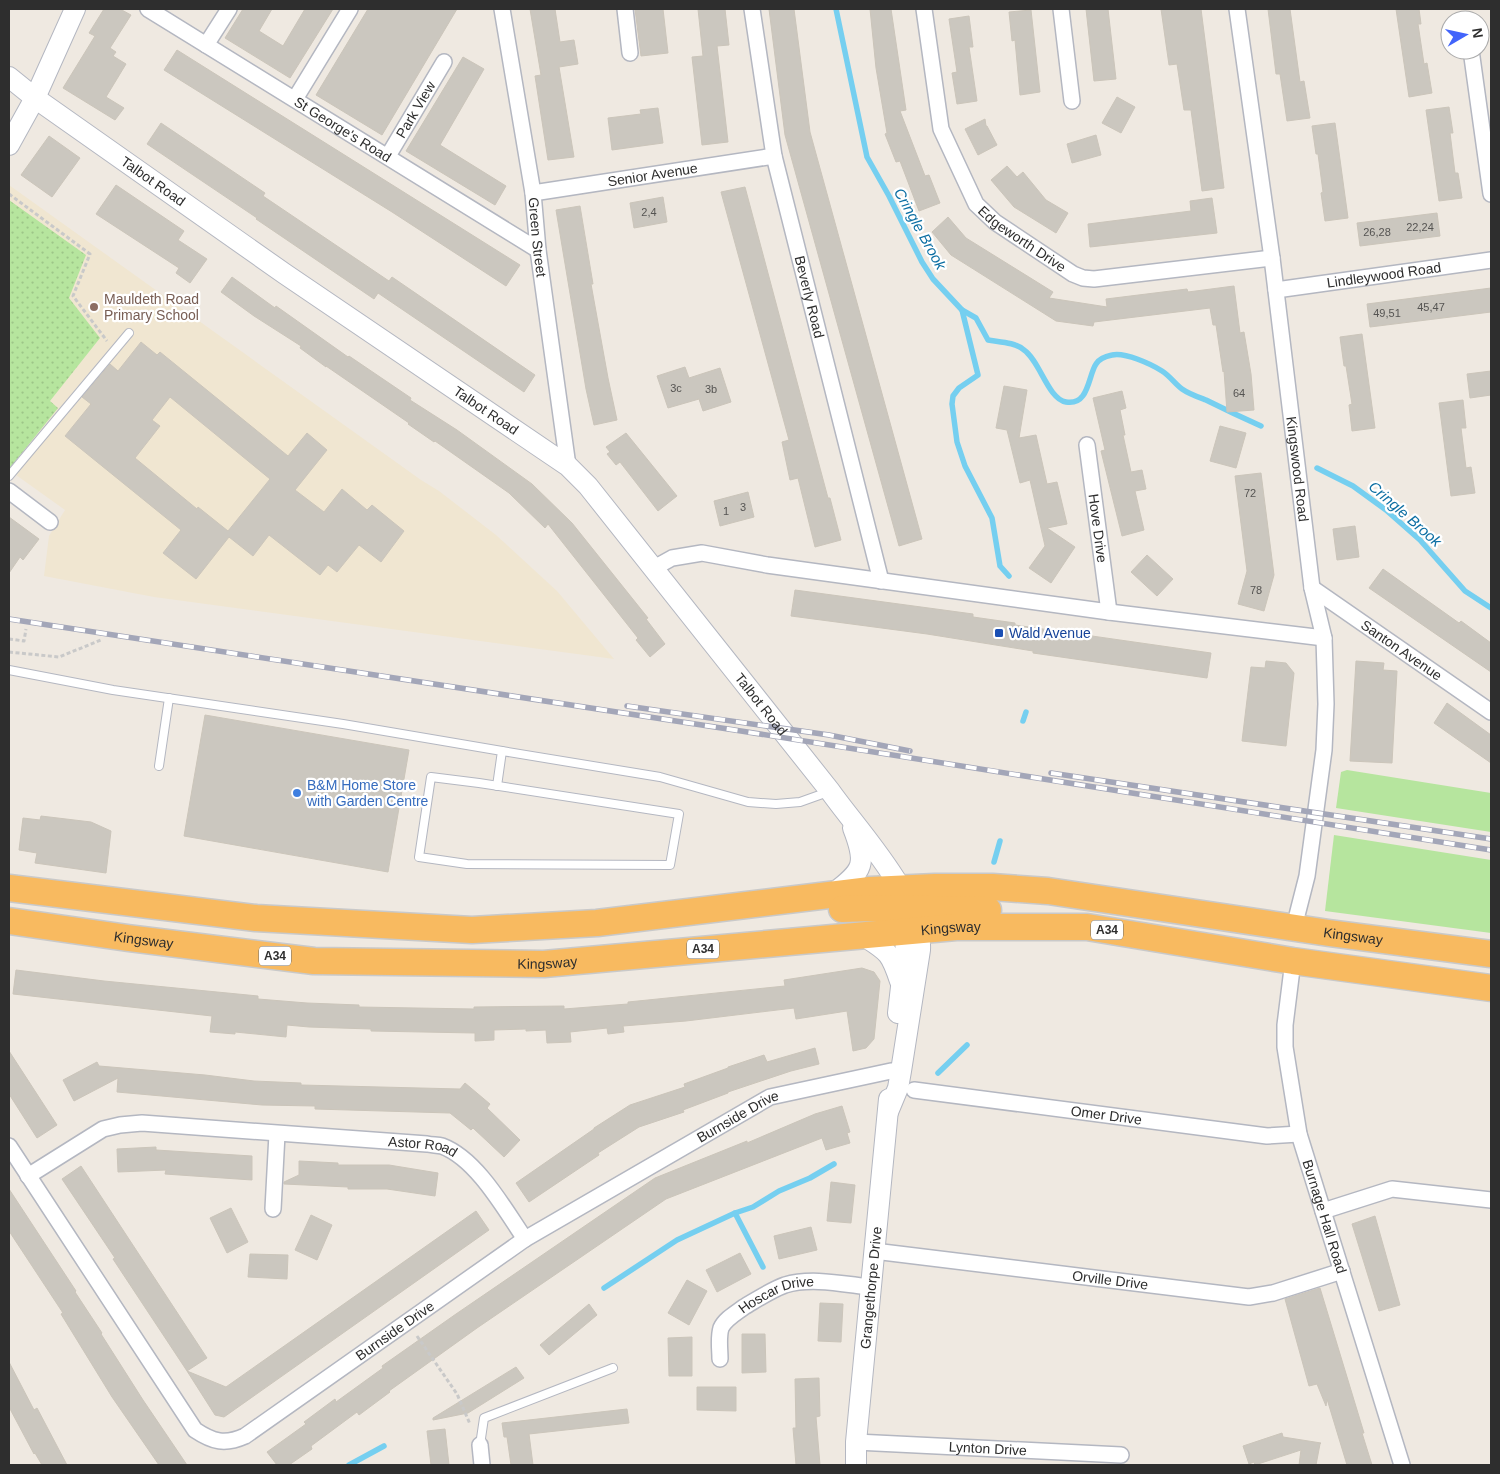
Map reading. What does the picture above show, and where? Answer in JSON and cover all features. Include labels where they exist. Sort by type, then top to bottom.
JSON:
[{"type":"highway","name":"Kingsway","points":[[9,888],[256,918],[472,930],[597,923],[834,893],[909,914]]},
{"type":"highway","name":"Kingsway","points":[[9,921],[314,961],[544,964],[862,935],[909,914],[992,888],[1048,891],[1491,954]]},
{"type":"highway","name":"Kingsway","points":[[738,906],[802,911],[873,908],[909,914],[1017,912],[1087,927],[1293,961],[1491,988]]},
{"type":"street","points":[[9,146],[35,98],[74,9]]},
{"type":"street","name":"St George's Road","points":[[148,9],[538,250]]},
{"type":"street","points":[[206,46],[229,9]]},
{"type":"street","points":[[295,99],[350,9]]},
{"type":"street","name":"Green Street","points":[[502,9],[533,193],[538,250],[568,466]]},
{"type":"street","points":[[625,9],[630,53]]},
{"type":"street","name":"Beverly Road","points":[[752,9],[774,156],[881,581]]},
{"type":"street","name":"Edgeworth Drive","points":[[924,9],[941,129],[976,204],[995,222],[1073,274],[1083,278],[1094,279],[1272,258]]},
{"type":"street","points":[[1061,9],[1072,101]]},
{"type":"street","name":"Kingswood Road","points":[[1237,9],[1272,258],[1312,588],[1324,638],[1326,704],[1324,750],[1307,876],[1294,927]]},
{"type":"street","points":[[1472,60],[1491,194]]},
{"type":"street","name":"Park View","points":[[388,156],[444,62]]},
{"type":"street","name":"Talbot Road","points":[[9,76],[35,98],[285,274],[568,466],[588,486],[654,568],[830,791],[849,818],[877,850],[909,914]]},
{"type":"street","name":"Senior Avenue","points":[[533,193],[774,156]]},
{"type":"street","name":"Lindleywood Road","points":[[1276,290],[1491,260]]},
{"type":"street","name":"Hove Drive","points":[[1087,445],[1109,612]]},
{"type":"street","points":[[9,491],[50,522]]},
{"type":"street","points":[[654,568],[672,558],[702,553],[767,565],[881,581],[1109,612],[1324,638]]},
{"type":"street","name":"Santon Avenue","points":[[1312,588],[1491,712]]},
{"type":"street","name":"Talbot Road","points":[[834,893],[854,878],[858,872],[861,858],[859,843],[849,818]]},
{"type":"street","name":"Grangethorpe Drive","points":[[856,1465],[856,1442],[870,1286],[888,1112],[898,1088],[896,1071],[900,983],[909,914]]},
{"type":"street","name":"Grangethorpe Drive","points":[[896,1071],[920,950],[909,914]]},
{"type":"street","points":[[862,935],[879,946],[891,957],[900,983]]},
{"type":"street","name":"Burnage Hall Road","points":[[1293,961],[1284,1025],[1285,1048],[1299,1134],[1402,1465]]},
{"type":"street","name":"Burnside Drive","points":[[9,1146],[195,1430],[208,1438],[234,1441],[245,1436],[408,1323],[525,1239],[770,1097],[896,1071]]},
{"type":"street","name":"Omer Drive","points":[[914,1090],[1267,1136],[1299,1134]]},
{"type":"street","name":"Astor Road","points":[[28,1176],[103,1130],[120,1125],[142,1123],[441,1146],[453,1151],[474,1169],[525,1239]]},
{"type":"street","points":[[273,1209],[277,1134]]},
{"type":"street","points":[[1323,1211],[1392,1189],[1491,1200]]},
{"type":"street","name":"Orville Drive","points":[[874,1251],[1249,1297],[1273,1293],[1342,1271]]},
{"type":"street","name":"Hoscar Drive","points":[[720,1359],[722,1327],[730,1317],[746,1306],[784,1286],[802,1282],[870,1286]]},
{"type":"street","name":"Lynton Drive","points":[[856,1442],[1121,1455]]},
{"type":"street","points":[[480,1445],[482,1465]]},
{"type":"lane","points":[[9,476],[129,333]]},
{"type":"lane","points":[[9,670],[113,690],[343,724],[660,778],[748,802],[776,804],[800,802],[830,791]]},
{"type":"lane","points":[[159,766],[169,698]]},
{"type":"lane","points":[[497,786],[502,752]]},
{"type":"lane","points":[[431,777],[497,786],[679,814],[670,865],[466,864],[419,857],[431,777]]},
{"type":"lane","points":[[480,1445],[484,1418],[613,1368]]},
{"type":"path","points":[[9,194],[90,254],[73,296],[114,351]]},
{"type":"path","points":[[9,639],[24,640],[26,630]]},
{"type":"path","points":[[9,652],[59,656],[101,640]]},
{"type":"path","points":[[408,1323],[456,1394],[480,1445]]},
{"type":"shaded area","name":"Mauldeth Road Primary School","points":[[9,185],[439,491],[496,535],[557,591],[614,659],[154,597],[44,576],[49,536],[65,510],[9,470]]},
{"type":"green space","points":[[9,200],[86,255],[69,298],[100,338],[50,401],[58,408],[9,469]]},
{"type":"green space","points":[[1347,770],[1491,793],[1491,832],[1336,808],[1341,772]]},
{"type":"green space","points":[[1334,835],[1491,860],[1491,933],[1325,911]]},
{"type":"building","points":[[104,9],[120,9],[131,15],[110,48],[116,52],[113,56],[126,64],[106,97],[124,108],[115,120],[63,88],[95,36],[89,33]]},
{"type":"building","points":[[243,9],[272,9],[259,31],[283,46],[305,9],[333,9],[290,78],[225,38]]},
{"type":"building","points":[[368,9],[457,9],[382,135],[316,95]]},
{"type":"building","points":[[530,9],[555,9],[560,42],[574,40],[578,64],[559,67],[574,157],[548,160],[535,76],[541,75]]},
{"type":"building","points":[[635,9],[663,9],[668,53],[641,56]]},
{"type":"building","points":[[698,9],[725,9],[729,45],[717,46],[728,142],[702,145],[692,57],[703,56]]},
{"type":"building","points":[[769,9],[794,9],[810,132],[922,539],[899,546],[785,135]]},
{"type":"building","points":[[870,9],[891,9],[906,110],[900,111],[925,176],[929,175],[940,203],[919,211],[900,161],[896,162],[885,134],[887,133],[876,68]]},
{"type":"building","points":[[1086,9],[1108,9],[1116,79],[1094,81]]},
{"type":"building","points":[[1161,9],[1201,9],[1224,188],[1202,191],[1191,110],[1184,110],[1177,64],[1169,65]]},
{"type":"building","points":[[1268,9],[1290,9],[1300,82],[1304,81],[1310,118],[1287,121],[1280,74],[1276,74]]},
{"type":"building","points":[[1396,9],[1419,9],[1421,24],[1418,24],[1424,64],[1427,63],[1432,93],[1409,97]]},
{"type":"building","points":[[1031,10],[1040,92],[1020,95],[1015,40],[1012,41],[1009,12]]},
{"type":"building","points":[[969,16],[973,47],[969,47],[977,101],[957,104],[952,73],[957,72],[949,19]]},
{"type":"building","points":[[177,50],[520,265],[506,286],[392,212],[164,70]]},
{"type":"building","points":[[463,57],[484,69],[440,145],[506,186],[495,205],[406,151]]},
{"type":"building","points":[[1117,97],[1135,107],[1121,133],[1102,123]]},
{"type":"building","points":[[1449,107],[1453,133],[1450,133],[1455,173],[1458,173],[1462,198],[1439,201],[1426,110]]},
{"type":"building","points":[[658,108],[663,143],[612,150],[608,118],[641,114],[640,110]]},
{"type":"building","points":[[985,119],[986,126],[997,145],[978,155],[965,129]]},
{"type":"building","points":[[161,123],[265,193],[263,196],[389,281],[392,277],[535,375],[524,392],[378,293],[374,299],[147,144]]},
{"type":"building","points":[[1335,123],[1348,218],[1325,221],[1318,154],[1316,154],[1312,126]]},
{"type":"building","points":[[1096,135],[1101,155],[1072,163],[1067,144]]},
{"type":"building","points":[[49,136],[80,158],[52,197],[21,175]]},
{"type":"building","points":[[1007,166],[1017,177],[1023,172],[1046,200],[1068,213],[1056,233],[1014,207],[991,180]]},
{"type":"building","points":[[116,185],[184,231],[178,240],[207,259],[190,283],[176,273],[179,268],[96,214]]},
{"type":"building","points":[[745,187],[828,498],[830,498],[841,540],[815,547],[798,478],[790,480],[782,442],[789,440],[721,192]]},
{"type":"building","points":[[663,197],[667,222],[634,228],[630,203]]},
{"type":"building","points":[[1212,198],[1217,233],[1090,247],[1088,224],[1191,211],[1190,201]]},
{"type":"building","points":[[580,206],[593,284],[591,284],[617,420],[594,425],[586,389],[556,210]]},
{"type":"building","points":[[1437,213],[1440,236],[1360,246],[1357,223]]},
{"type":"building","points":[[948,217],[966,238],[1053,292],[1049,298],[1107,307],[1106,299],[1187,289],[1188,292],[1234,286],[1240,333],[1244,332],[1251,374],[1254,410],[1227,412],[1224,371],[1216,325],[1213,325],[1210,308],[1094,322],[1093,326],[1056,321],[951,255],[932,232]]},
{"type":"building","points":[[232,277],[275,308],[276,306],[348,357],[411,398],[410,400],[457,430],[532,484],[572,523],[648,618],[646,619],[665,644],[650,657],[636,640],[638,638],[548,524],[545,528],[509,493],[326,367],[300,348],[301,346],[221,292]]},
{"type":"building","points":[[1491,288],[1491,312],[1370,327],[1367,304]]},
{"type":"building","points":[[1362,334],[1375,428],[1352,431],[1349,405],[1352,404],[1340,337]]},
{"type":"building","points":[[141,342],[157,355],[160,352],[288,456],[307,433],[327,450],[295,490],[324,512],[342,489],[367,510],[372,505],[404,531],[381,562],[359,545],[337,572],[328,565],[320,575],[269,535],[253,556],[229,537],[196,579],[163,553],[181,530],[65,436],[91,404],[82,397],[110,364],[118,371]],"holes":[[[170,397],[270,479],[228,531],[198,507],[197,509],[135,458],[160,426],[152,420]]]},
{"type":"building","points":[[685,367],[689,378],[720,368],[731,402],[703,411],[699,399],[668,408],[657,376]]},
{"type":"building","points":[[1491,371],[1491,395],[1470,398],[1467,374]]},
{"type":"building","points":[[1004,386],[1027,390],[1019,438],[1036,435],[1047,484],[1057,482],[1067,524],[1047,528],[1075,547],[1051,583],[1029,568],[1045,546],[1030,480],[1020,483],[1007,430],[996,428]]},
{"type":"building","points":[[1122,391],[1126,408],[1120,410],[1131,472],[1142,470],[1146,489],[1135,491],[1144,530],[1122,536],[1101,451],[1105,450],[1093,398]]},
{"type":"building","points":[[1463,400],[1466,428],[1461,428],[1466,468],[1471,467],[1475,493],[1451,496],[1439,403]]},
{"type":"building","points":[[1220,426],[1246,433],[1236,468],[1210,461]]},
{"type":"building","points":[[626,433],[677,496],[658,511],[620,462],[616,465],[607,454],[610,452],[606,447]]},
{"type":"building","points":[[1261,473],[1274,575],[1264,611],[1238,604],[1247,571],[1235,476]]},
{"type":"building","points":[[748,492],[754,517],[720,526],[714,501]]},
{"type":"building","points":[[9,517],[39,539],[23,560],[20,557],[9,573]]},
{"type":"building","points":[[1355,526],[1359,557],[1337,560],[1333,529]]},
{"type":"building","points":[[1147,555],[1173,579],[1157,596],[1131,572]]},
{"type":"building","points":[[1383,569],[1459,623],[1461,621],[1491,643],[1491,672],[1369,588]]},
{"type":"building","points":[[795,590],[973,614],[973,617],[1015,623],[1015,625],[1211,653],[1207,678],[1033,653],[1033,651],[927,634],[791,616]]},
{"type":"building","points":[[1266,661],[1286,663],[1294,673],[1286,746],[1242,741],[1251,667],[1265,668]]},
{"type":"building","points":[[1356,661],[1384,663],[1383,670],[1397,671],[1392,763],[1350,761]]},
{"type":"building","points":[[1447,703],[1491,735],[1491,763],[1434,723]]},
{"type":"building","name":"B&M Home Store with Garden Centre","points":[[205,715],[409,750],[388,872],[184,836]]},
{"type":"building","points":[[41,816],[91,822],[111,831],[106,873],[35,863],[37,853],[19,850],[23,818],[40,820]]},
{"type":"building","points":[[862,968],[874,972],[880,981],[874,1039],[866,1048],[853,1051],[847,1011],[796,1019],[794,1008],[686,1021],[623,1026],[624,1032],[608,1034],[607,1028],[570,1032],[571,1042],[547,1043],[546,1030],[526,1031],[526,1029],[494,1030],[494,1040],[475,1041],[475,1033],[371,1031],[371,1029],[287,1025],[286,1037],[235,1032],[235,1034],[210,1032],[212,1016],[13,994],[16,970],[104,981],[258,996],[258,999],[359,1005],[359,1007],[474,1009],[474,1007],[564,1006],[564,1009],[628,1004],[628,1002],[785,986],[784,980]]},
{"type":"building","points":[[815,1048],[819,1064],[791,1071],[728,1092],[683,1110],[684,1112],[639,1127],[598,1153],[599,1155],[529,1202],[516,1183],[630,1105],[685,1087],[684,1084],[764,1055],[767,1062]]},
{"type":"building","points":[[9,1051],[57,1125],[37,1138],[9,1094]]},
{"type":"building","points":[[97,1062],[99,1066],[254,1081],[301,1083],[301,1085],[460,1089],[465,1083],[490,1104],[487,1108],[520,1140],[504,1157],[473,1128],[471,1130],[450,1113],[315,1109],[315,1106],[262,1105],[117,1092],[118,1078],[74,1101],[63,1080]]},
{"type":"building","points":[[842,1106],[850,1132],[847,1133],[850,1143],[826,1150],[822,1138],[666,1199],[477,1328],[389,1391],[359,1415],[357,1412],[311,1446],[312,1449],[289,1465],[277,1465],[267,1452],[306,1424],[304,1422],[335,1399],[336,1402],[383,1368],[382,1366],[456,1314],[655,1178],[747,1141],[747,1143],[815,1114]]},
{"type":"building","points":[[156,1147],[156,1150],[252,1156],[252,1180],[165,1174],[166,1170],[118,1172],[117,1149]]},
{"type":"building","points":[[299,1161],[338,1163],[338,1165],[389,1165],[438,1173],[435,1196],[387,1189],[348,1189],[348,1187],[284,1184],[284,1182],[299,1175]]},
{"type":"building","points":[[81,1166],[207,1358],[187,1371],[62,1179]]},
{"type":"building","points":[[831,1182],[855,1185],[851,1223],[827,1221]]},
{"type":"building","points":[[9,1189],[76,1291],[143,1400],[187,1465],[159,1465],[112,1397],[61,1314],[63,1313],[9,1231]]},
{"type":"building","points":[[231,1208],[248,1242],[227,1253],[210,1218]]},
{"type":"building","points":[[476,1211],[489,1230],[224,1417],[215,1415],[187,1371],[226,1387]]},
{"type":"building","points":[[311,1215],[332,1225],[317,1260],[295,1250]]},
{"type":"building","points":[[1375,1216],[1400,1305],[1379,1311],[1352,1224]]},
{"type":"building","points":[[811,1227],[817,1250],[779,1259],[774,1236]]},
{"type":"building","points":[[740,1253],[751,1274],[717,1292],[706,1270]]},
{"type":"building","points":[[250,1254],[288,1255],[287,1279],[248,1277]]},
{"type":"building","points":[[687,1280],[707,1291],[689,1325],[668,1313]]},
{"type":"building","points":[[1320,1288],[1372,1465],[1347,1465],[1327,1399],[1326,1406],[1317,1384],[1309,1386],[1285,1299]]},
{"type":"building","points":[[820,1303],[843,1304],[841,1342],[818,1341]]},
{"type":"building","points":[[589,1304],[597,1315],[549,1355],[540,1345]]},
{"type":"building","points":[[742,1334],[765,1334],[766,1372],[742,1373]]},
{"type":"building","points":[[692,1337],[692,1376],[669,1376],[668,1338]]},
{"type":"building","points":[[9,1362],[34,1410],[37,1408],[67,1465],[42,1465],[34,1454],[9,1407]]},
{"type":"building","points":[[516,1367],[524,1378],[468,1413],[433,1420],[433,1418]]},
{"type":"building","points":[[819,1378],[820,1416],[816,1417],[820,1465],[796,1465],[793,1428],[796,1428],[795,1379]]},
{"type":"building","points":[[697,1387],[736,1387],[736,1411],[697,1410]]},
{"type":"building","points":[[627,1409],[629,1423],[529,1434],[533,1465],[511,1465],[507,1437],[504,1437],[502,1423]]},
{"type":"building","points":[[445,1429],[449,1465],[431,1465],[427,1431]]},
{"type":"building","points":[[1282,1433],[1283,1437],[1321,1443],[1316,1465],[1299,1465],[1301,1450],[1255,1465],[1254,1462],[1249,1464],[1243,1446]]},
{"type":"waterway","name":"Cringle Brook","points":[[836,9],[867,157],[922,262],[933,279],[962,310],[976,318],[988,340],[1012,344],[1024,350],[1035,362],[1054,394],[1066,402],[1074,402],[1083,395],[1087,389],[1093,369],[1099,361],[1112,355],[1124,355],[1151,365],[1165,373],[1179,387],[1188,392],[1261,426]]},
{"type":"waterway","points":[[962,310],[978,375],[959,388],[953,396],[952,404],[957,442],[965,466],[992,518],[1000,566],[1009,576]]},
{"type":"waterway","name":"Cringle Brook","points":[[1317,468],[1353,486],[1386,510],[1420,540],[1465,591],[1491,608]]},
{"type":"waterway","points":[[1023,721],[1026,712]]},
{"type":"waterway","points":[[994,862],[1000,841]]},
{"type":"waterway","points":[[938,1073],[967,1045]]},
{"type":"waterway","points":[[604,1288],[677,1240],[735,1213],[753,1207],[779,1191],[810,1178],[834,1164]]},
{"type":"waterway","points":[[735,1213],[763,1267]]},
{"type":"waterway","points":[[349,1465],[384,1446]]},
{"type":"railway","points":[[9,619],[741,731],[1491,850]]},
{"type":"railway","points":[[627,706],[829,735],[910,751]]},
{"type":"railway","points":[[1051,773],[1491,839]]},
{"type":"place","name":"Mauldeth Road Primary School","points":[[94,307]]},
{"type":"place","name":"Wald Avenue","points":[[999,633]]},
{"type":"place","name":"B&M Home Store with Garden Centre","points":[[297,793]]}]
